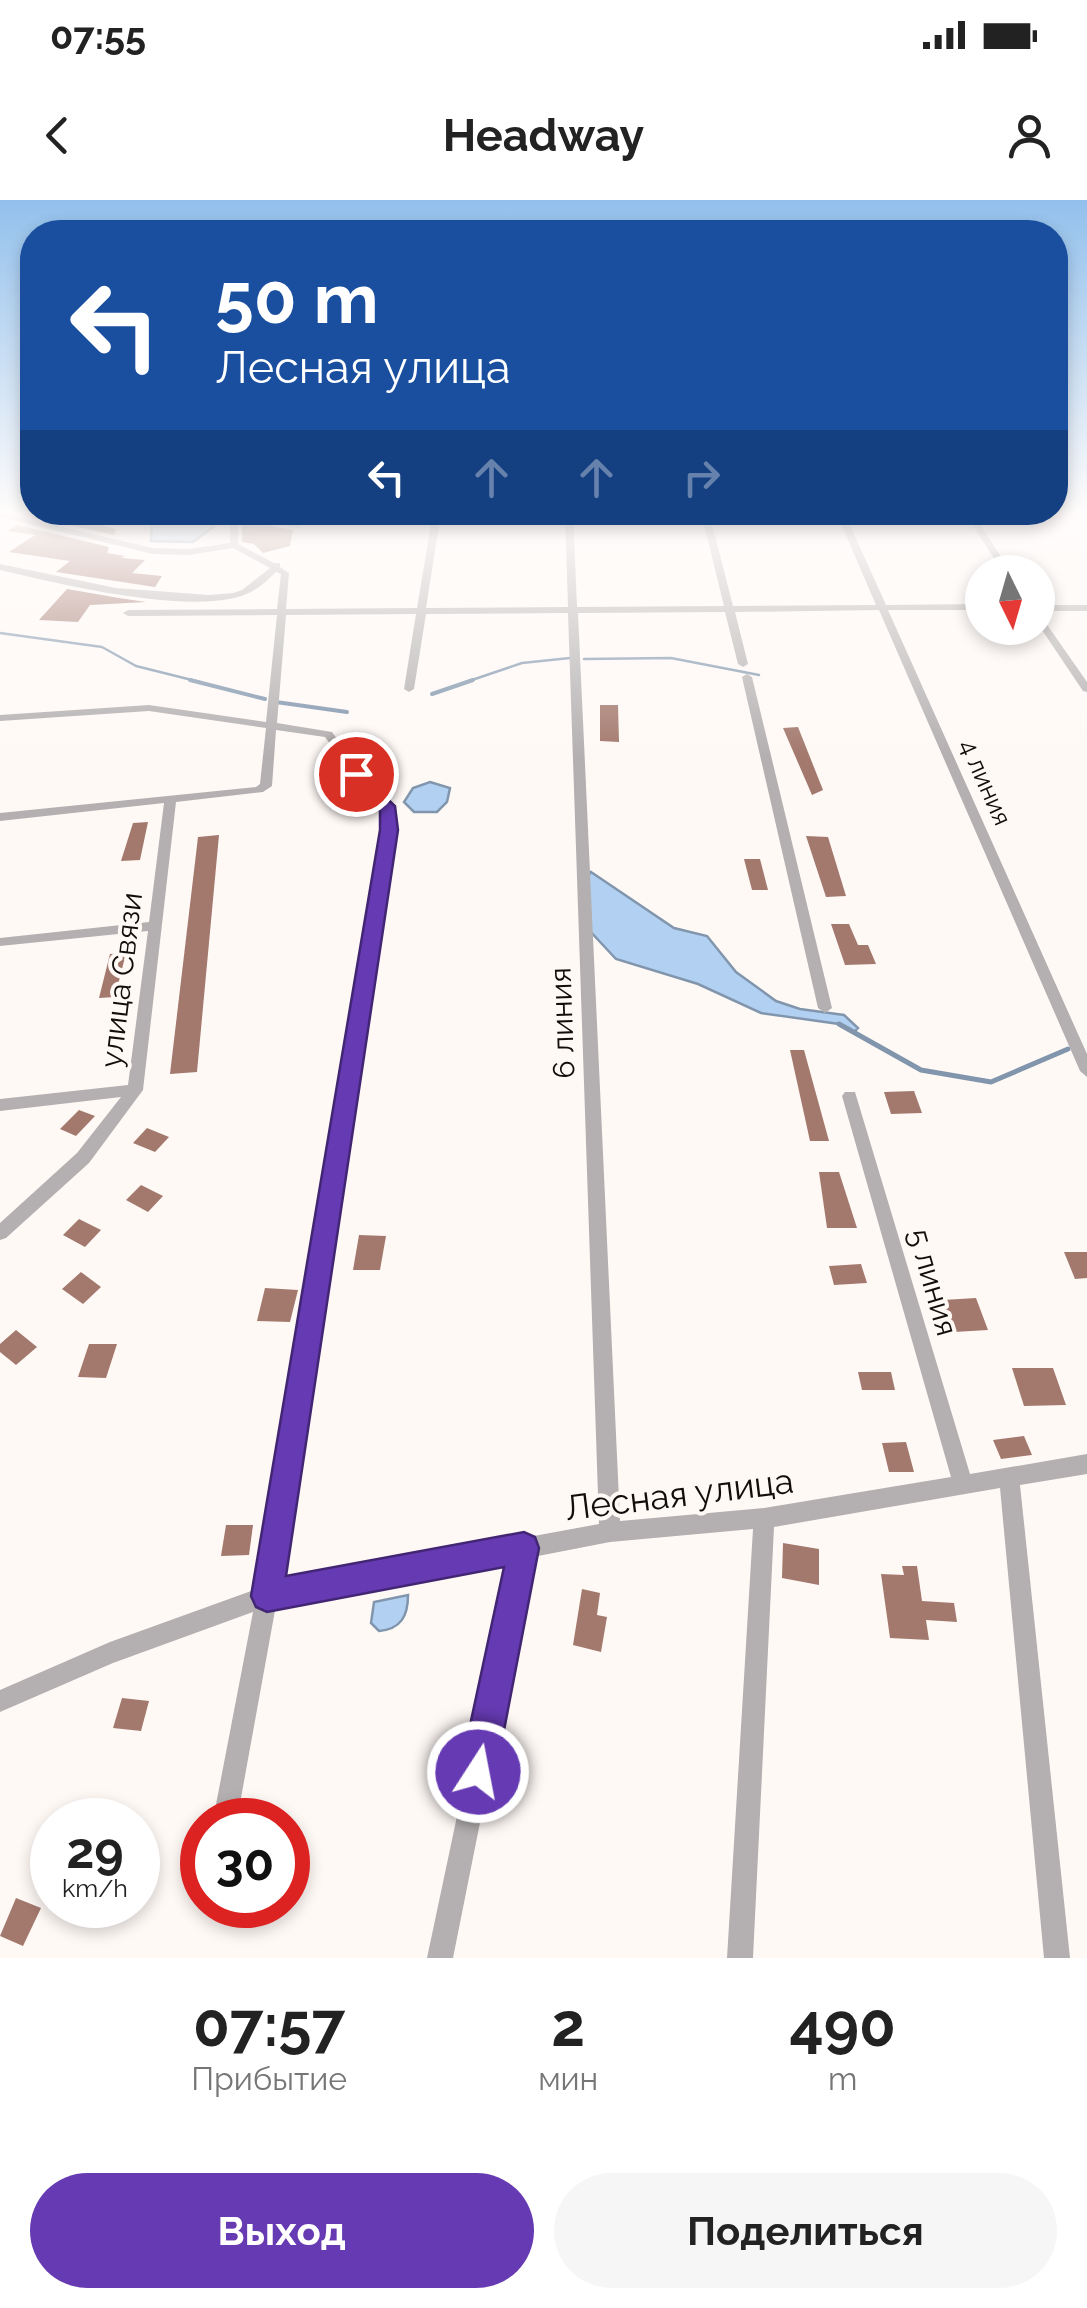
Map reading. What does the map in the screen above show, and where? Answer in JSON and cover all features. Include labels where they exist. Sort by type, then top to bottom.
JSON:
[{"type":"street","points":[[156,591],[234,596],[245,591]]},
{"type":"street","points":[[0,817],[170,801],[260,790],[266,786],[283,591]]},
{"type":"street","points":[[409,689],[425,591]]},
{"type":"street","name":"6 линия","points":[[574,591],[610,1532]]},
{"type":"street","points":[[724,591],[825,1008]]},
{"type":"street","name":"4 линия","points":[[876,591],[1087,1071]]},
{"type":"street","points":[[128,612],[965,608]]},
{"type":"street","points":[[1055,608],[1087,608]]},
{"type":"street","points":[[1055,643],[1087,689]]},
{"type":"street","points":[[0,718],[150,708],[328,734],[373,796],[389,810],[389,830],[267,1596],[229,1798]]},
{"type":"street","name":"улица Связи","points":[[0,1233],[83,1158],[135,1090],[170,801]]},
{"type":"street","points":[[0,942],[155,926]]},
{"type":"street","points":[[0,1105],[135,1090]]},
{"type":"street","name":"5 линия","points":[[850,1096],[963,1484]]},
{"type":"street","name":"Лесная улица","points":[[0,1701],[110,1653],[267,1596],[610,1532],[764,1518],[1087,1464]]},
{"type":"street","points":[[1008,1476],[1056,1958]]},
{"type":"street","points":[[740,1958],[764,1518]]},
{"type":"street","points":[[440,1958],[524,1548]]},
{"type":"water","points":[[430,782],[450,788],[447,802],[437,812],[414,812],[404,802],[413,788]]},
{"type":"water","points":[[591,872],[674,928],[707,936],[736,972],[776,1001],[844,1015],[858,1028],[854,1032],[839,1024],[761,1013],[698,984],[616,959],[588,929],[586,879]]},
{"type":"water","points":[[408,1595],[405,1615],[398,1624],[379,1631],[371,1623],[374,1602]]},
{"type":"building","points":[[65,591],[146,602],[90,605],[78,622],[39,620]]},
{"type":"building","points":[[600,705],[618,705],[619,742],[600,741]]},
{"type":"building","points":[[798,727],[823,790],[812,795],[783,728]]},
{"type":"building","points":[[148,822],[140,860],[121,861],[133,823]]},
{"type":"building","points":[[219,835],[197,1072],[170,1074],[198,837]]},
{"type":"building","points":[[806,836],[828,837],[846,896],[826,897]]},
{"type":"building","points":[[744,859],[760,859],[768,890],[752,890]]},
{"type":"building","points":[[831,924],[849,924],[858,945],[868,945],[876,964],[845,965]]},
{"type":"building","points":[[126,953],[115,997],[99,998],[110,954]]},
{"type":"building","points":[[790,1050],[804,1050],[829,1141],[810,1141]]},
{"type":"building","points":[[914,1091],[922,1113],[891,1114],[884,1092]]},
{"type":"building","points":[[79,1110],[95,1116],[76,1136],[60,1129]]},
{"type":"building","points":[[147,1128],[169,1137],[155,1152],[133,1143]]},
{"type":"building","points":[[819,1172],[839,1172],[857,1228],[827,1228]]},
{"type":"building","points":[[141,1185],[163,1196],[148,1212],[126,1200]]},
{"type":"building","points":[[79,1219],[101,1230],[85,1247],[63,1235]]},
{"type":"building","points":[[359,1235],[386,1236],[380,1270],[353,1270]]},
{"type":"building","points":[[1064,1252],[1087,1252],[1087,1278],[1075,1279]]},
{"type":"building","points":[[861,1264],[867,1283],[834,1285],[829,1266]]},
{"type":"building","points":[[81,1272],[101,1287],[83,1304],[62,1289]]},
{"type":"building","points":[[265,1288],[298,1290],[290,1322],[257,1321]]},
{"type":"building","points":[[976,1298],[988,1330],[954,1332],[943,1300]]},
{"type":"building","points":[[16,1330],[37,1347],[16,1365],[0,1352],[0,1344]]},
{"type":"building","points":[[89,1344],[117,1344],[106,1378],[78,1377]]},
{"type":"building","points":[[1012,1368],[1053,1368],[1066,1405],[1024,1406]]},
{"type":"building","points":[[858,1372],[891,1372],[895,1390],[862,1390]]},
{"type":"building","points":[[1024,1436],[1032,1455],[1001,1459],[993,1440]]},
{"type":"building","points":[[906,1442],[914,1472],[889,1472],[882,1443]]},
{"type":"building","points":[[226,1525],[253,1525],[249,1555],[221,1556]]},
{"type":"building","points":[[783,1543],[819,1549],[819,1585],[782,1578]]},
{"type":"building","points":[[902,1566],[917,1566],[922,1601],[954,1603],[957,1622],[926,1620],[929,1640],[890,1638],[881,1574],[904,1575]]},
{"type":"building","points":[[582,1589],[600,1593],[597,1615],[607,1617],[601,1652],[573,1645]]},
{"type":"building","points":[[122,1698],[149,1701],[141,1731],[113,1728]]},
{"type":"building","points":[[16,1898],[30,1904],[32,1928],[23,1946],[0,1936]]},
{"type":"waterway","points":[[0,633],[102,647],[136,666],[200,682]]},
{"type":"waterway","points":[[466,682],[522,663],[570,658]]},
{"type":"waterway","points":[[584,659],[671,658],[759,675]]},
{"type":"waterway","points":[[190,680],[265,699]]},
{"type":"waterway","points":[[432,694],[473,680]]},
{"type":"waterway","points":[[276,702],[347,712]]},
{"type":"waterway","points":[[839,1024],[921,1070],[991,1082],[1068,1049]]},
{"type":"route","points":[[356,774],[389,810],[389,830],[267,1596],[524,1548],[478,1772]]}]
